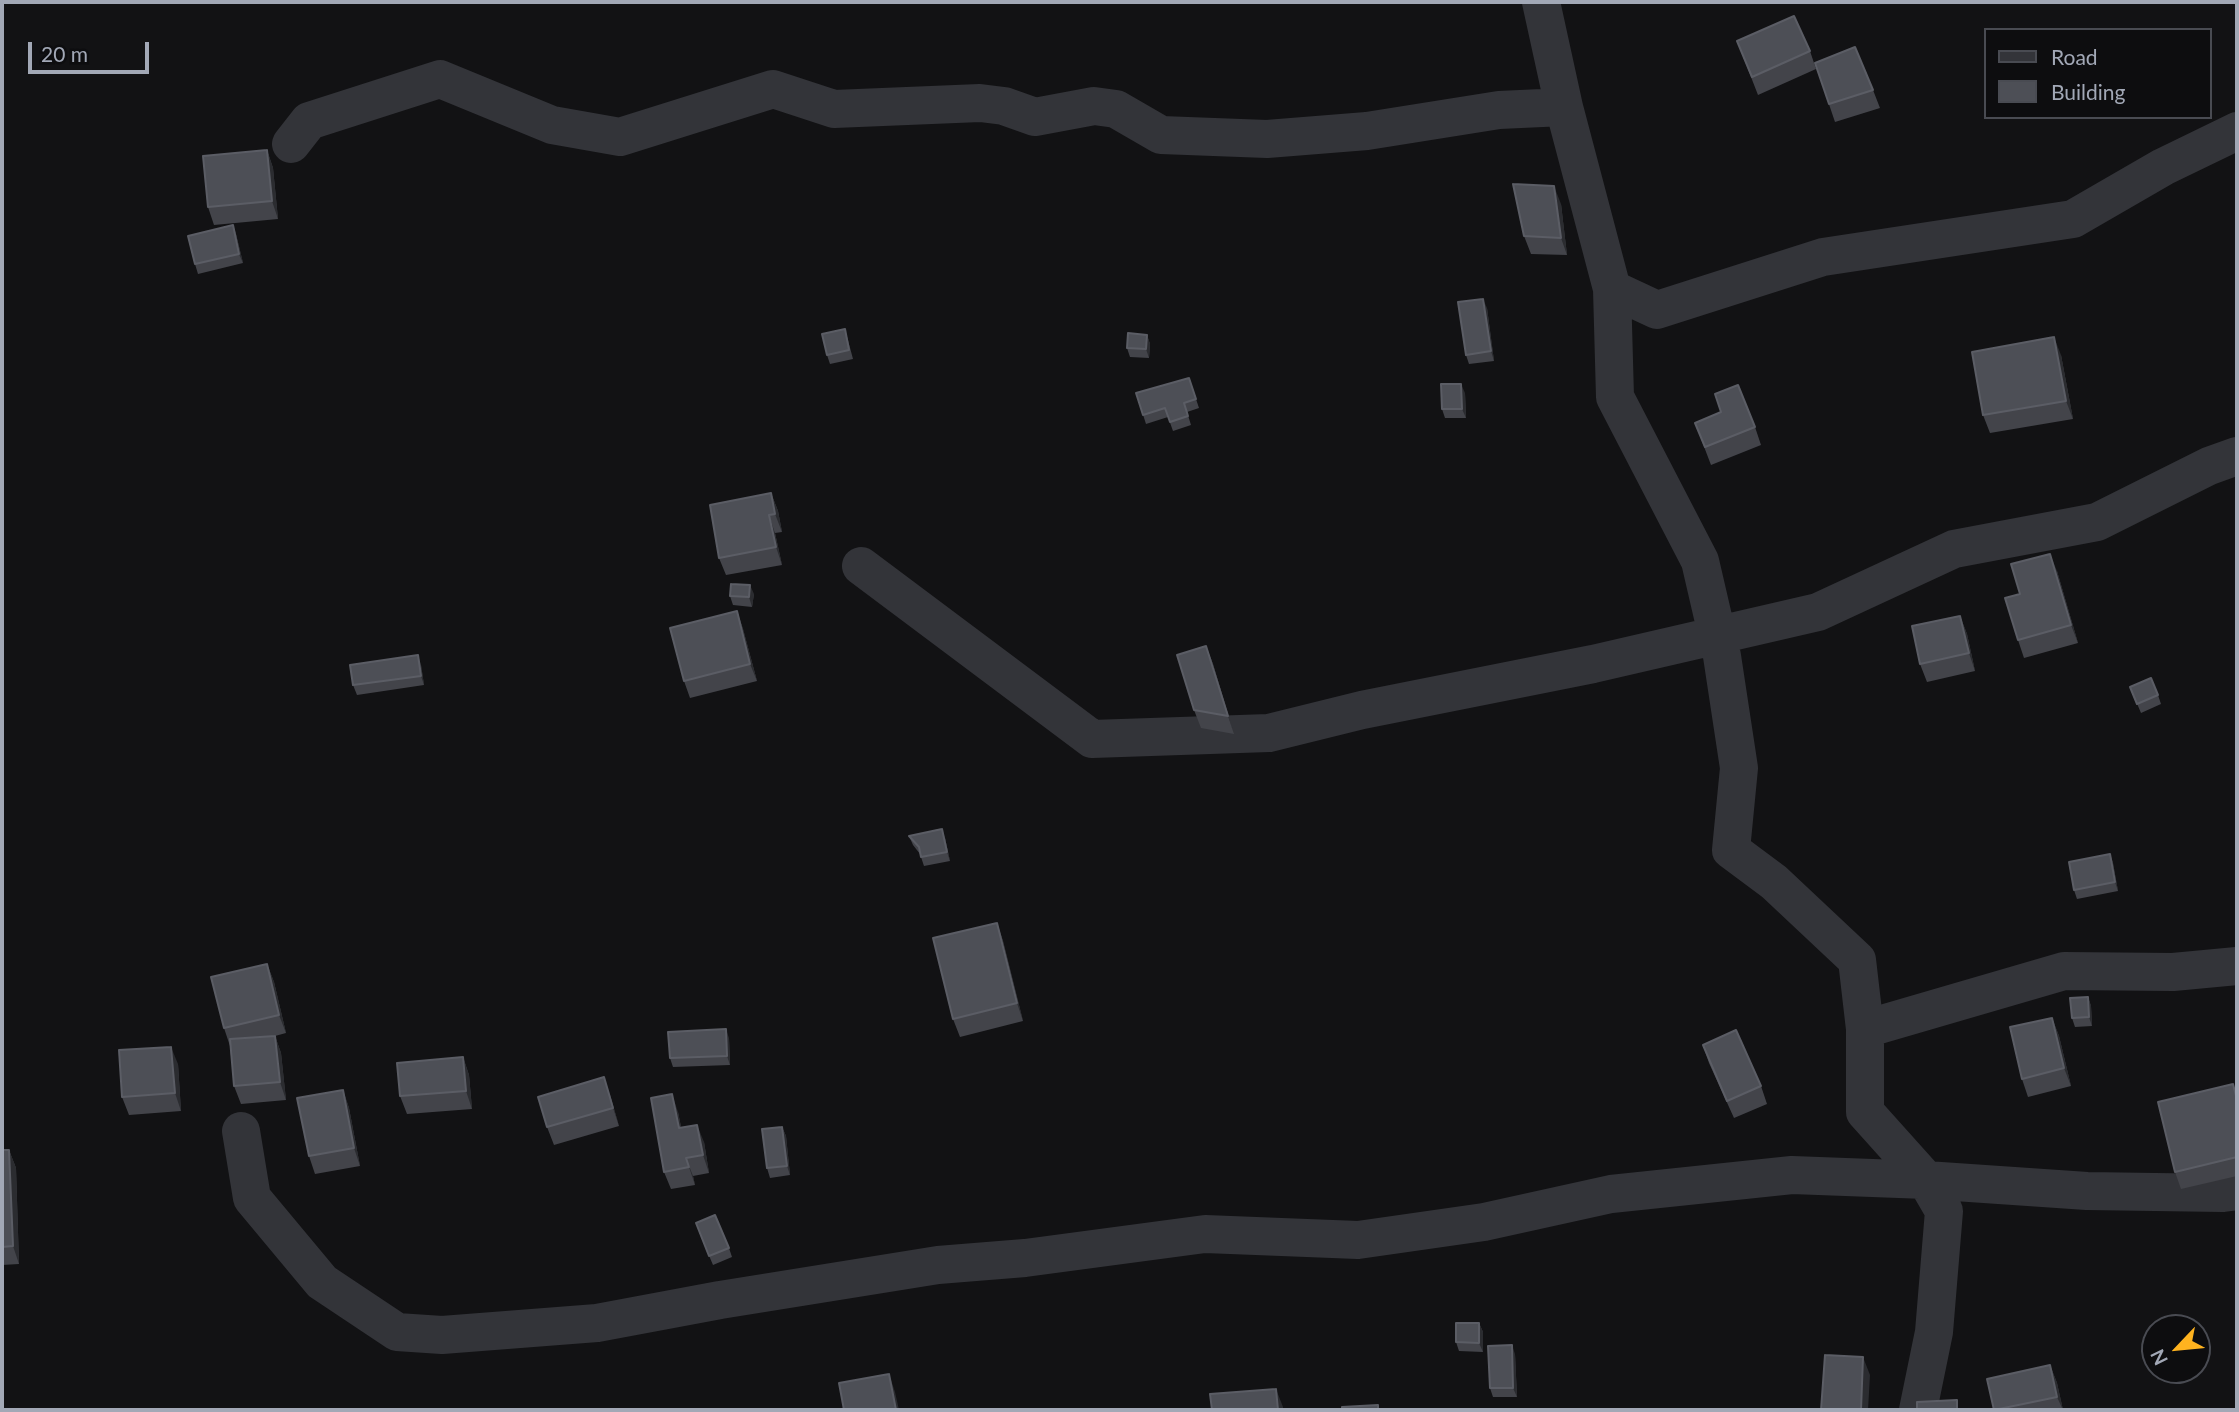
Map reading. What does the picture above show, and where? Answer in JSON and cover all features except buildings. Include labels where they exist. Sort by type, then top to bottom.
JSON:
[{"type":"street","points":[[1541,2],[1564,107],[1612,289],[1615,397],[1700,561],[1717,636],[1739,768],[1731,850],[1774,882],[1857,960],[1865,1029],[1865,1112],[1926,1181],[1944,1211],[1934,1332],[1918,1410]]},
{"type":"street","points":[[291,144],[309,121],[440,79],[552,125],[620,137],[773,89],[834,109],[980,103],[1004,106],[1035,117],[1094,106],[1116,109],[1161,135],[1267,139],[1367,131],[1499,110],[1564,107]]},
{"type":"street","points":[[1612,289],[1657,310],[1823,257],[2073,219],[2163,167],[2237,131]]},
{"type":"street","points":[[861,566],[1092,739],[1269,733],[1362,710],[1593,664],[1818,612],[1954,549],[2097,522],[2209,466],[2237,456]]},
{"type":"street","points":[[1865,1029],[2064,971],[2173,972],[2237,965]]},
{"type":"street","points":[[241,1130],[252,1198],[322,1282],[397,1332],[442,1335],[597,1323],[938,1265],[1025,1258],[1205,1234],[1358,1240],[1485,1223],[1611,1194],[1792,1175],[2087,1191],[2237,1191]]}]
